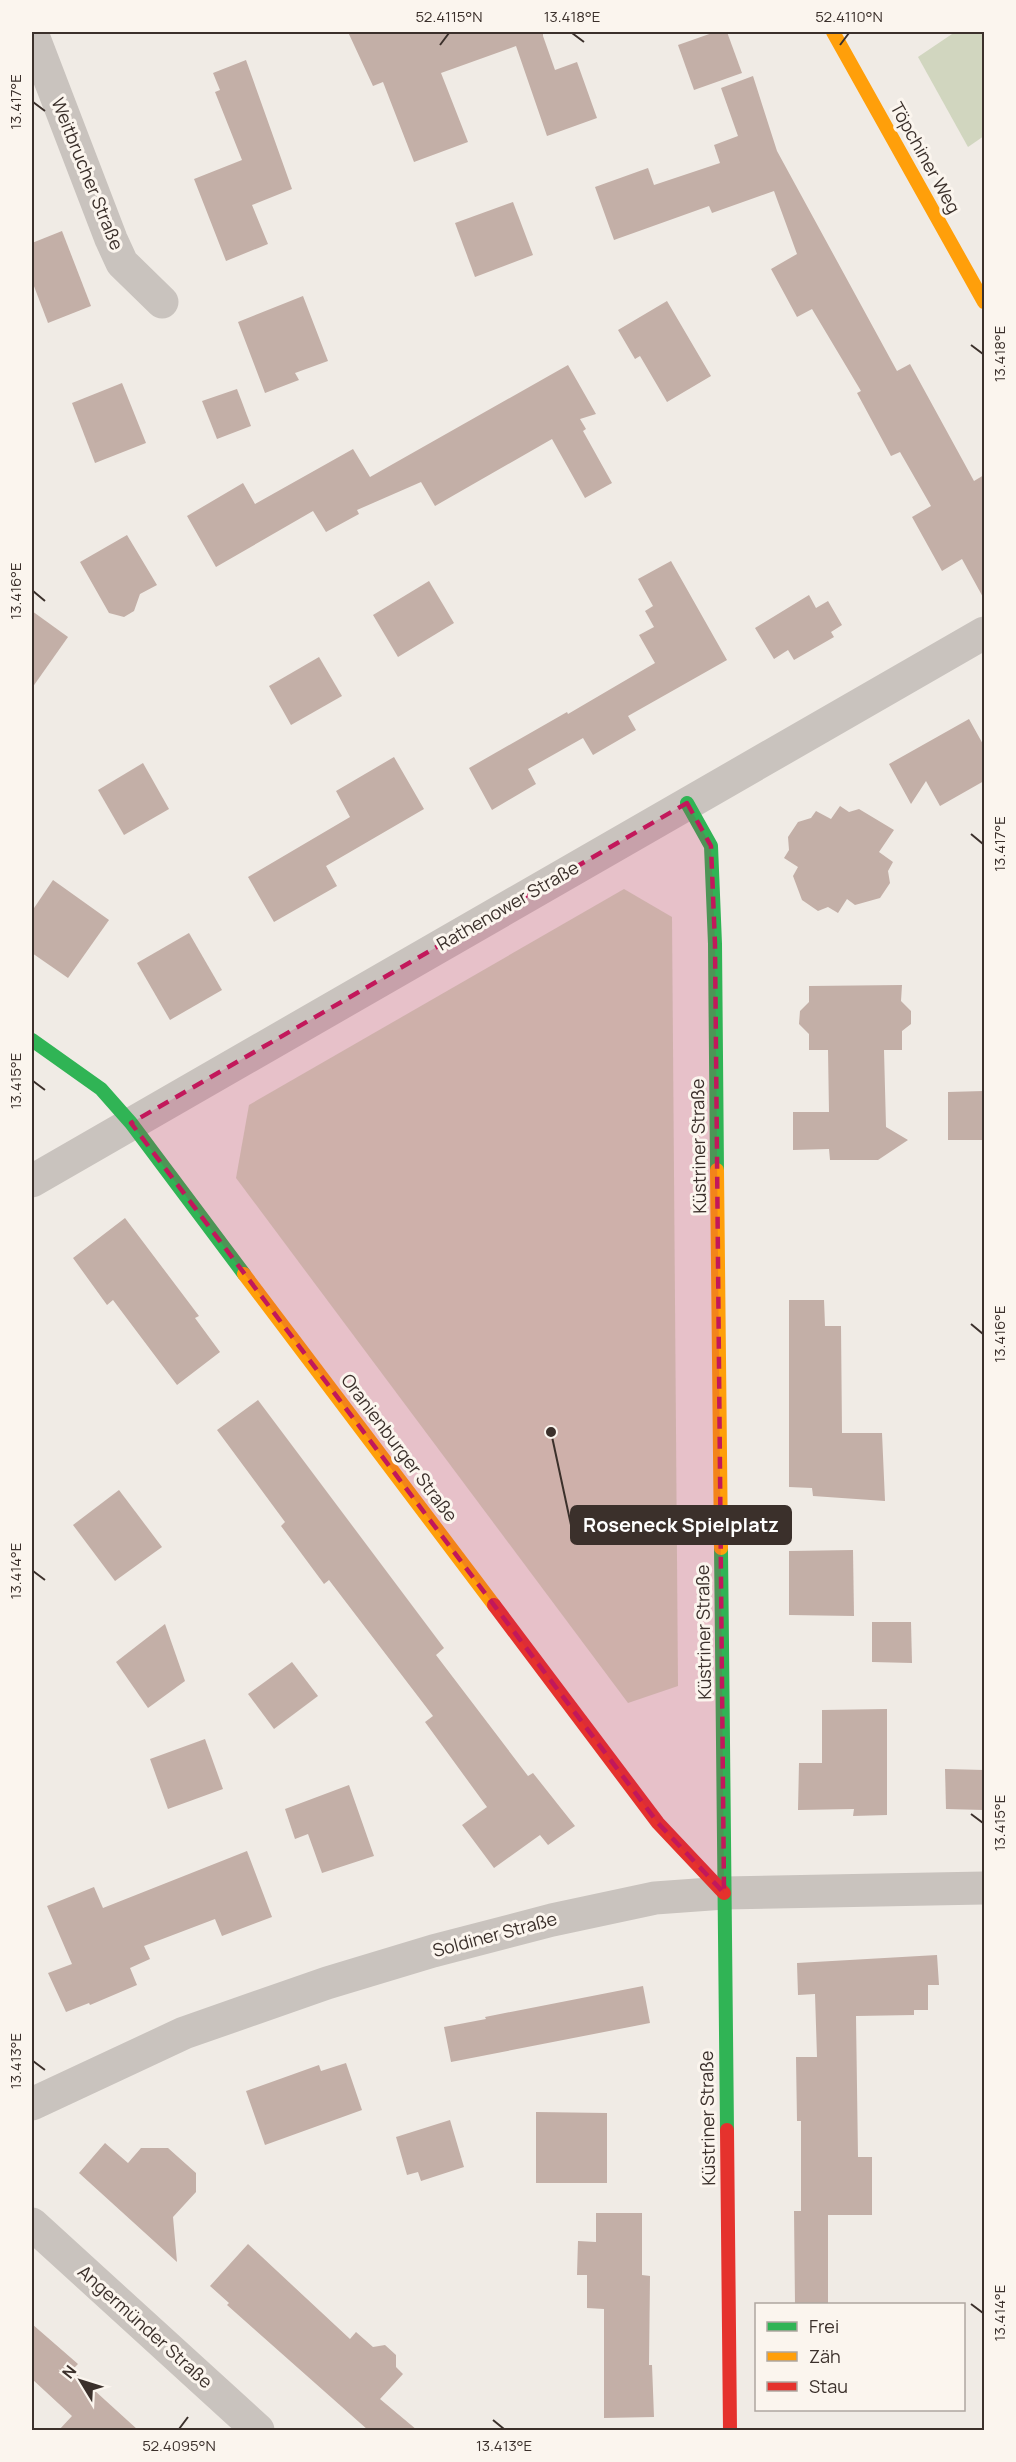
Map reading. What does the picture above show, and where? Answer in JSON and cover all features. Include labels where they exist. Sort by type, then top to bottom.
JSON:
[{"type":"street","name":"Töpchiner Weg","points":[[833,32],[984,302]]},
{"type":"street","name":"Weitbrucher Straße","points":[[32,33],[111,240],[122,263],[162,302]]},
{"type":"street","name":"Rathenower Straße","points":[[32,1180],[984,633]]},
{"type":"street","name":"Küstriner Straße","points":[[687,803],[711,846],[715,944],[730,2430]]},
{"type":"street","name":"Oranienburger Straße","points":[[32,1040],[101,1089],[131,1123],[658,1823],[724,1893]]},
{"type":"street","name":"Soldiner Straße","points":[[32,2104],[184,2033],[327,1983],[433,1951],[552,1920],[655,1898],[724,1893],[984,1888]]},
{"type":"street","name":"Angermünder Straße","points":[[32,2224],[258,2430]]},
{"type":"highlighted area","points":[[687,803],[711,846],[715,944],[724,1893],[658,1823],[131,1123]]},
{"type":"green space","points":[[955,32],[984,32],[984,136],[968,147],[918,57]]},
{"type":"green space","points":[[624,889],[672,917],[678,1686],[628,1703],[236,1178],[249,1105]]},
{"type":"building","points":[[348,32],[543,32],[555,70],[577,62],[597,118],[547,136],[516,46],[441,73],[468,142],[414,162],[383,82],[373,86]]},
{"type":"building","points":[[715,32],[727,32],[742,73],[694,90],[678,45]]},
{"type":"building","points":[[246,60],[292,189],[252,205],[268,244],[226,261],[194,179],[242,160],[215,92],[220,90],[213,73]]},
{"type":"building","points":[[753,76],[777,151],[897,371],[910,364],[974,481],[984,475],[984,599],[962,559],[942,571],[912,517],[931,506],[900,452],[891,456],[857,393],[861,391],[812,309],[797,317],[771,269],[797,254],[774,191],[712,213],[709,206],[614,240],[595,187],[648,168],[654,185],[720,163],[714,145],[738,136],[721,88]]},
{"type":"building","points":[[513,202],[533,255],[475,277],[455,223]]},
{"type":"building","points":[[62,231],[91,306],[48,323],[32,281],[32,243]]},
{"type":"building","points":[[303,296],[328,361],[295,373],[299,380],[265,393],[238,322]]},
{"type":"building","points":[[667,301],[711,376],[667,402],[640,356],[635,359],[618,330]]},
{"type":"building","points":[[568,365],[596,414],[580,419],[586,429],[583,431],[612,483],[585,498],[552,439],[435,506],[421,482],[357,510],[359,514],[326,532],[313,511],[216,567],[187,516],[243,483],[255,504],[353,449],[370,477]]},
{"type":"building","points":[[122,383],[146,443],[95,463],[72,403]]},
{"type":"building","points":[[237,389],[251,426],[217,439],[202,401]]},
{"type":"building","points":[[127,535],[157,585],[140,594],[134,611],[124,617],[109,613],[80,562]]},
{"type":"building","points":[[671,561],[727,660],[628,716],[636,730],[593,755],[583,738],[528,769],[536,784],[492,810],[469,768],[655,663],[639,635],[654,627],[645,611],[653,606],[638,579]]},
{"type":"building","points":[[429,581],[454,623],[398,657],[373,615]]},
{"type":"building","points":[[809,595],[816,608],[828,601],[842,625],[831,632],[834,637],[794,660],[788,650],[774,659],[755,628]]},
{"type":"building","points":[[32,611],[68,637],[32,688]]},
{"type":"building","points":[[319,657],[342,696],[291,725],[269,686]]},
{"type":"building","points":[[969,719],[984,746],[984,781],[940,806],[926,781],[911,804],[889,764]]},
{"type":"building","points":[[394,757],[424,809],[326,866],[337,886],[274,922],[248,877],[350,817],[336,791]]},
{"type":"building","points":[[143,763],[169,809],[124,835],[98,790]]},
{"type":"building","points":[[840,806],[849,812],[859,809],[894,830],[879,852],[893,862],[888,871],[890,883],[880,898],[855,905],[847,899],[838,913],[828,907],[818,911],[802,900],[793,876],[798,867],[784,858],[789,850],[788,837],[798,822],[811,818],[816,811],[831,819]]},
{"type":"building","points":[[53,880],[109,920],[68,978],[32,953],[32,911]]},
{"type":"building","points":[[189,933],[222,990],[170,1020],[137,963]]},
{"type":"building","points":[[902,985],[901,1001],[911,1011],[911,1024],[902,1031],[902,1050],[884,1050],[886,1127],[908,1140],[878,1160],[830,1160],[829,1149],[793,1150],[793,1112],[829,1112],[828,1050],[809,1050],[809,1034],[799,1024],[800,1011],[809,1002],[809,986]]},
{"type":"building","points":[[984,1091],[984,1140],[948,1140],[948,1092]]},
{"type":"building","points":[[125,1218],[199,1316],[195,1318],[220,1352],[177,1385],[113,1300],[107,1305],[73,1258]]},
{"type":"building","points":[[789,1300],[824,1300],[825,1326],[841,1326],[842,1433],[882,1433],[885,1501],[813,1496],[812,1488],[789,1487]]},
{"type":"building","points":[[258,1400],[444,1648],[436,1655],[528,1776],[533,1773],[575,1826],[548,1845],[540,1835],[494,1868],[462,1825],[487,1807],[425,1722],[433,1716],[329,1580],[324,1584],[281,1526],[285,1522],[217,1430]]},
{"type":"building","points":[[119,1490],[162,1547],[115,1581],[73,1525]]},
{"type":"building","points":[[853,1550],[854,1616],[789,1615],[789,1551]]},
{"type":"building","points":[[872,1622],[911,1622],[912,1663],[872,1662]]},
{"type":"building","points":[[165,1624],[185,1681],[148,1708],[116,1662]]},
{"type":"building","points":[[292,1662],[318,1696],[274,1729],[248,1694]]},
{"type":"building","points":[[887,1709],[887,1815],[853,1816],[854,1809],[798,1810],[799,1763],[822,1763],[822,1710]]},
{"type":"building","points":[[205,1739],[223,1789],[168,1809],[150,1759]]},
{"type":"building","points":[[945,1769],[984,1770],[984,1810],[946,1809]]},
{"type":"building","points":[[349,1785],[374,1856],[322,1873],[308,1834],[295,1839],[285,1809]]},
{"type":"building","points":[[247,1851],[272,1917],[222,1936],[215,1919],[144,1946],[150,1959],[130,1968],[137,1985],[90,2005],[89,2003],[66,2012],[48,1973],[72,1964],[47,1906],[94,1887],[103,1908]]},
{"type":"building","points":[[937,1955],[939,1985],[928,1985],[928,2010],[914,2010],[914,2015],[856,2016],[858,2157],[872,2157],[872,2215],[828,2215],[828,2303],[795,2303],[794,2211],[801,2211],[801,2121],[797,2121],[796,2057],[817,2057],[815,1994],[798,1995],[797,1963]]},
{"type":"building","points":[[643,1986],[650,2023],[451,2062],[444,2027]]},
{"type":"building","points":[[346,2063],[362,2110],[265,2145],[246,2091],[319,2065],[321,2071]]},
{"type":"building","points":[[536,2112],[607,2113],[607,2183],[536,2183]]},
{"type":"building","points":[[450,2120],[464,2167],[421,2181],[418,2172],[407,2175],[396,2137]]},
{"type":"building","points":[[105,2143],[128,2163],[141,2148],[168,2148],[196,2173],[196,2192],[173,2217],[177,2262],[79,2173]]},
{"type":"building","points":[[596,2213],[642,2213],[642,2275],[650,2276],[649,2365],[652,2365],[654,2417],[604,2418],[604,2309],[587,2308],[587,2275],[577,2275],[578,2241],[596,2242]]},
{"type":"building","points":[[248,2244],[350,2339],[356,2332],[373,2347],[385,2345],[396,2355],[396,2367],[403,2374],[380,2399],[417,2430],[368,2430],[227,2305],[229,2303],[210,2286]]},
{"type":"building","points":[[32,2324],[78,2364],[72,2370],[138,2430],[59,2430],[72,2416],[32,2379]]},
{"type":"traffic: fast","points":[[687,803],[711,846],[715,944],[717,1170]]},
{"type":"traffic: fast","points":[[32,1040],[101,1089],[131,1123],[244,1274]]},
{"type":"traffic: fast","points":[[721,1548],[727,2130]]},
{"type":"traffic: slow","points":[[833,32],[984,302]]},
{"type":"traffic: slow","points":[[717,1170],[721,1548]]},
{"type":"traffic: slow","points":[[244,1274],[494,1605]]},
{"type":"traffic: jam","points":[[494,1605],[658,1823],[724,1893]]},
{"type":"traffic: jam","points":[[727,2130],[730,2430]]},
{"type":"place","name":"Roseneck Spielplatz","points":[[551,1432]]}]
